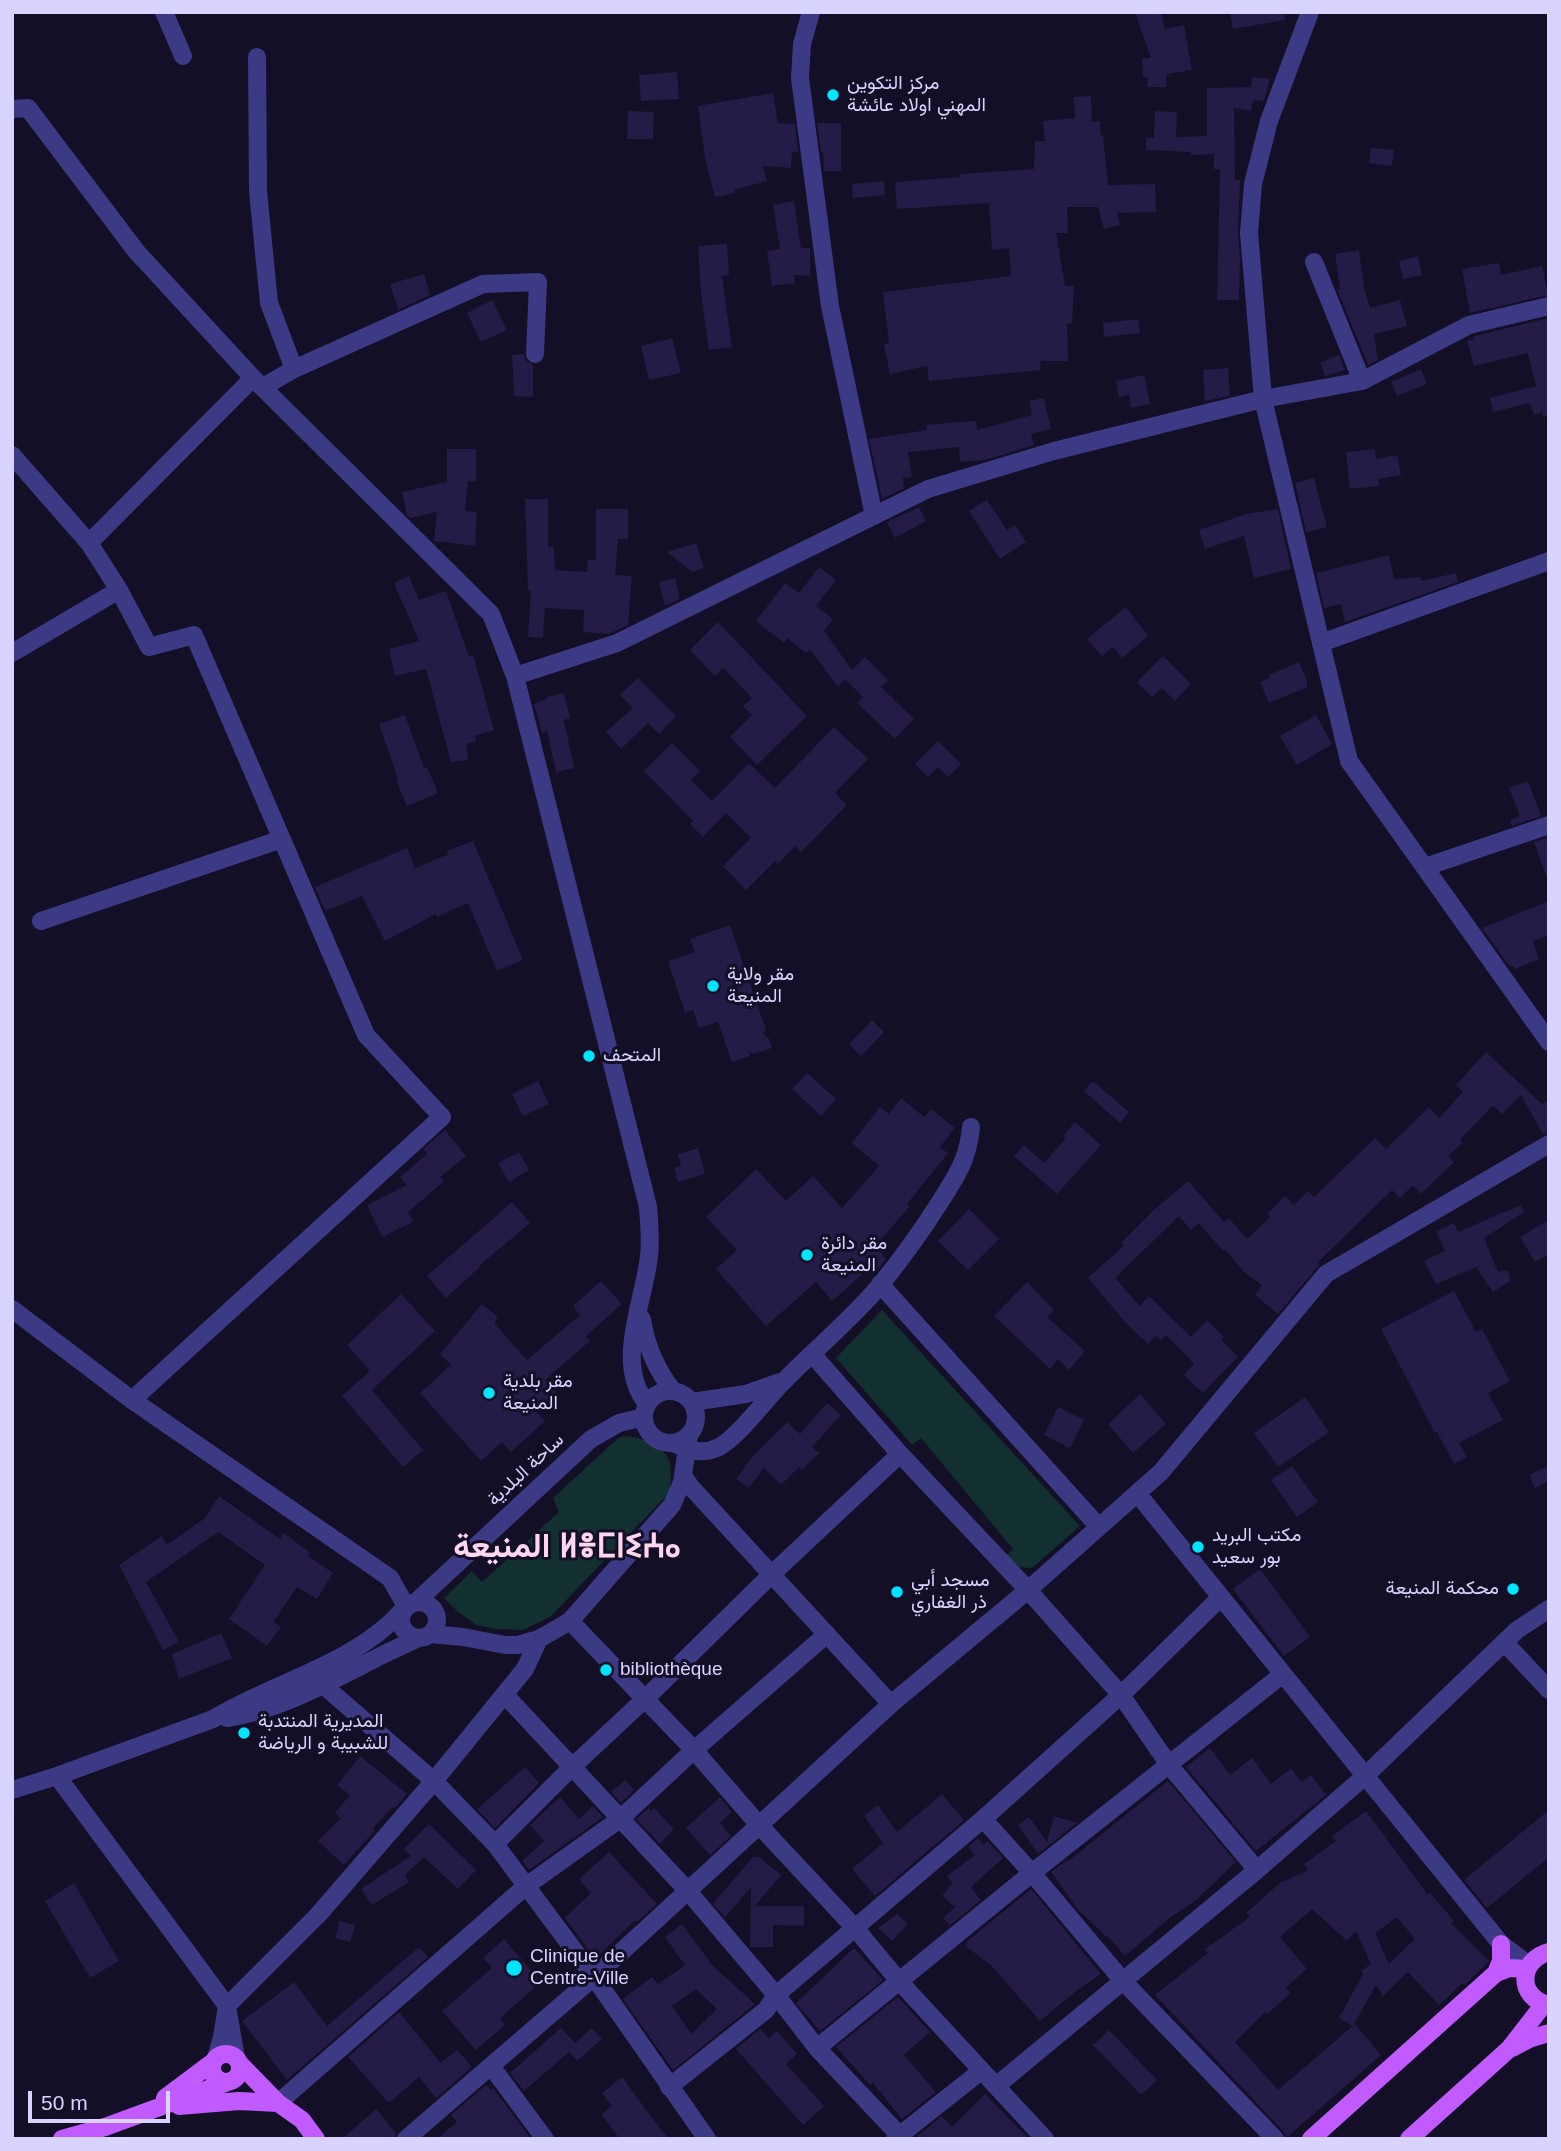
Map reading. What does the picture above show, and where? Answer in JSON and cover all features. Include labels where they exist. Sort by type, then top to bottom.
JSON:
[{"type":"main road","points":[[1496,1973],[1501,1961],[1501,1944]]},
{"type":"main road","points":[[1409,2139],[1509,2049],[1546,2005],[1530,1994],[1525,1978],[1528,1967],[1541,1954],[1549,1952]]},
{"type":"main road","points":[[1311,2139],[1496,1973],[1510,1968],[1528,1967]]},
{"type":"main road","points":[[1509,2049],[1549,2033]]},
{"type":"main road","points":[[152,2109],[214,2060],[229,2054],[278,2103],[302,2120],[316,2139]]},
{"type":"main road","points":[[214,2060],[211,2066],[213,2076],[225,2083]]},
{"type":"main road","points":[[62,2139],[105,2127],[230,2082],[238,2077],[240,2072],[238,2061]]},
{"type":"main road","points":[[152,2109],[239,2101],[278,2103]]},
{"type":"street","points":[[164,12],[183,56]]},
{"type":"street","points":[[811,12],[802,44],[800,78],[831,306],[874,516]]},
{"type":"street","points":[[1310,12],[1269,121],[1253,184],[1249,233],[1263,399],[1349,761],[1549,1042]]},
{"type":"street","points":[[257,57],[258,191],[269,303],[294,369]]},
{"type":"street","points":[[12,109],[28,108],[136,251],[258,383],[491,614],[516,676],[648,1207],[649,1257],[631,1369],[646,1411],[645,1426],[656,1440],[683,1443],[704,1451],[713,1450],[728,1441],[783,1381],[880,1284],[927,1223],[963,1167],[970,1144],[971,1127]]},
{"type":"street","points":[[1314,262],[1362,381]]},
{"type":"street","points":[[89,543],[258,383],[483,284],[538,282],[535,354]]},
{"type":"street","points":[[516,676],[617,643],[928,489],[1029,459],[1263,399],[1362,381],[1469,325],[1549,306]]},
{"type":"street","points":[[12,455],[89,543],[119,590],[149,647],[194,635],[366,1035],[442,1117],[132,1400]]},
{"type":"street","points":[[1321,643],[1549,561]]},
{"type":"street","points":[[12,653],[119,590]]},
{"type":"street","points":[[1425,867],[1549,825]]},
{"type":"street","points":[[41,921],[282,839]]},
{"type":"street","points":[[407,2139],[594,1977],[891,1704],[1028,1590],[1161,1472],[1326,1274],[1549,1144]]},
{"type":"street","points":[[880,1284],[1099,1527]]},
{"type":"street","points":[[640,1305],[650,1352],[673,1391]]},
{"type":"street","points":[[12,1309],[132,1400],[390,1578],[409,1606]]},
{"type":"street","points":[[812,1354],[1121,1695],[1170,1765],[1257,1870]]},
{"type":"street","points":[[692,1402],[746,1394],[783,1381]]},
{"type":"street","points":[[409,1606],[401,1623],[407,1634],[464,1637],[505,1645],[518,1645],[539,1639],[570,1621],[672,1505],[683,1476],[683,1443],[696,1419],[692,1402],[687,1396],[673,1391],[656,1395],[646,1411]]},
{"type":"street","name":"ساحة البلدية","points":[[318,1678],[387,1627],[591,1439],[646,1411]]},
{"type":"street","points":[[495,1844],[772,1574],[900,1454]]},
{"type":"street","points":[[683,1476],[891,1704]]},
{"type":"street","points":[[1137,1493],[1501,1944],[1528,1967]]},
{"type":"street","points":[[669,2087],[766,2010],[776,1994],[983,1819],[1121,1695],[1221,1597]]},
{"type":"street","points":[[12,1790],[213,1719],[236,1717],[278,1705],[318,1678],[425,1636],[437,1624],[436,1612],[428,1603],[409,1606]]},
{"type":"street","points":[[996,2086],[1366,1776],[1517,1630],[1549,1609]]},
{"type":"street","points":[[570,1621],[694,1749],[759,1825],[855,1928],[899,1981],[1045,2139]]},
{"type":"street","points":[[278,2103],[526,1886],[620,1819],[694,1749],[827,1634]]},
{"type":"street","points":[[214,2060],[222,2037],[227,2006],[318,1915],[434,1781],[525,1669],[539,1639]]},
{"type":"street","points":[[1504,1642],[1549,1690]]},
{"type":"street","points":[[817,2048],[1283,1674]]},
{"type":"street","points":[[318,1678],[434,1781],[495,1844],[594,1977],[704,2138]]},
{"type":"street","points":[[505,1695],[687,1890],[776,1994],[817,2048],[899,2138],[981,2071]]},
{"type":"street","points":[[57,1776],[227,2006],[238,2061]]},
{"type":"street","points":[[983,1819],[1123,1982],[1275,2139]]},
{"type":"street","points":[[491,2066],[545,2139]]},
{"type":"green space","points":[[882,1310],[1080,1526],[1032,1568],[1016,1567],[1004,1558],[1013,1549],[921,1438],[912,1445],[836,1358]]},
{"type":"green space","points":[[623,1436],[649,1441],[660,1448],[668,1458],[670,1466],[670,1492],[550,1617],[523,1630],[496,1629],[476,1625],[444,1598],[472,1571],[482,1582],[559,1512],[553,1498]]},
{"type":"building","points":[[1135,12],[1161,12],[1165,29],[1184,25],[1192,70],[1167,74],[1166,87],[1147,87],[1148,77],[1143,77],[1142,58],[1151,58]]},
{"type":"building","points":[[1230,12],[1284,12],[1285,20],[1233,29]]},
{"type":"building","points":[[677,72],[679,99],[641,101],[639,75]]},
{"type":"building","points":[[1252,77],[1270,79],[1264,101],[1253,100],[1251,111],[1234,108],[1235,180],[1240,180],[1239,300],[1217,300],[1220,169],[1214,169],[1214,154],[1191,155],[1191,152],[1146,150],[1146,138],[1154,138],[1155,111],[1177,112],[1176,137],[1207,136],[1207,88],[1251,87]]},
{"type":"building","points":[[773,93],[778,123],[795,124],[798,152],[792,152],[791,168],[763,166],[767,181],[715,197],[705,158],[698,106]]},
{"type":"building","points":[[1091,96],[1092,122],[1100,121],[1103,135],[1108,185],[1155,184],[1156,212],[1117,213],[1120,225],[1104,229],[1098,207],[1067,207],[1068,233],[1056,233],[1065,286],[1074,286],[1072,324],[1067,323],[1068,361],[1040,361],[1041,370],[929,381],[927,366],[890,374],[884,344],[889,343],[883,292],[1011,276],[1009,248],[992,250],[989,203],[897,209],[895,182],[1034,169],[1035,141],[1045,141],[1043,121],[1075,118],[1074,97]]},
{"type":"building","points":[[628,111],[654,112],[653,139],[627,139]]},
{"type":"building","points":[[817,123],[841,123],[841,171],[824,171]]},
{"type":"building","points":[[1371,148],[1394,150],[1392,166],[1369,163]]},
{"type":"building","points":[[884,181],[885,195],[853,198],[852,184]]},
{"type":"building","points":[[794,201],[801,248],[810,248],[810,276],[794,275],[795,283],[772,286],[767,251],[780,249],[773,205]]},
{"type":"building","points":[[727,244],[729,275],[722,276],[732,347],[709,350],[698,246]]},
{"type":"building","points":[[1359,250],[1364,288],[1370,308],[1400,300],[1407,326],[1374,334],[1378,360],[1368,365],[1337,289],[1340,289],[1335,254]]},
{"type":"building","points":[[1418,256],[1422,275],[1403,279],[1399,261]]},
{"type":"building","points":[[1499,263],[1501,275],[1542,266],[1548,295],[1470,313],[1462,269]]},
{"type":"building","points":[[424,274],[430,295],[398,310],[390,284]]},
{"type":"building","points":[[492,300],[507,330],[481,342],[467,313]]},
{"type":"building","points":[[1549,318],[1549,416],[1543,417],[1542,412],[1534,415],[1530,403],[1493,412],[1490,398],[1536,386],[1528,353],[1474,366],[1467,341],[1474,339],[1474,336]]},
{"type":"building","points":[[1138,319],[1140,333],[1104,337],[1103,323]]},
{"type":"building","points":[[672,338],[681,373],[649,380],[641,346]]},
{"type":"building","points":[[524,354],[525,360],[533,365],[533,397],[514,396],[512,355]]},
{"type":"building","points":[[1339,355],[1345,370],[1325,376],[1320,363]]},
{"type":"building","points":[[1228,368],[1230,396],[1205,401],[1203,370]]},
{"type":"building","points":[[1421,369],[1427,384],[1397,396],[1391,382]]},
{"type":"building","points":[[1144,375],[1150,404],[1131,408],[1129,395],[1119,397],[1116,381]]},
{"type":"building","points":[[1044,398],[1051,429],[1031,434],[1034,445],[986,460],[960,462],[959,447],[908,452],[912,477],[903,478],[904,488],[882,499],[869,439],[927,430],[927,425],[957,422],[976,421],[977,430],[1032,415],[1029,401]]},
{"type":"building","points":[[447,449],[476,449],[476,481],[468,481],[465,511],[477,512],[475,546],[434,541],[437,512],[410,518],[407,515],[402,492],[447,482]]},
{"type":"building","points":[[1375,449],[1376,459],[1397,455],[1401,475],[1378,479],[1379,486],[1350,489],[1346,452]]},
{"type":"building","points":[[1314,478],[1327,527],[1306,532],[1295,483]]},
{"type":"building","points":[[525,499],[548,499],[548,547],[554,547],[555,570],[587,572],[588,560],[596,560],[596,509],[628,509],[628,539],[618,539],[615,575],[632,576],[628,625],[608,634],[583,632],[584,610],[545,608],[543,638],[528,637],[531,590],[528,590]]},
{"type":"building","points":[[987,500],[1007,530],[1015,525],[1026,542],[1000,559],[969,511]]},
{"type":"building","points":[[919,507],[926,521],[895,538],[887,522]]},
{"type":"building","points":[[1278,509],[1291,569],[1254,578],[1244,536],[1205,549],[1199,530],[1246,514]]},
{"type":"building","points":[[696,543],[704,568],[692,572],[667,552]]},
{"type":"building","points":[[1389,555],[1394,579],[1421,577],[1421,581],[1456,573],[1458,582],[1345,622],[1341,604],[1324,608],[1316,573]]},
{"type":"building","points":[[819,567],[836,580],[816,606],[833,619],[824,631],[852,670],[865,657],[888,680],[881,687],[914,719],[895,739],[857,703],[863,697],[845,679],[838,687],[810,649],[806,653],[787,638],[784,643],[756,621],[785,583],[799,593]]},
{"type":"building","points":[[409,576],[419,600],[446,591],[469,657],[473,655],[494,730],[475,736],[476,741],[466,744],[468,760],[451,762],[426,669],[395,676],[389,649],[419,641],[394,583]]},
{"type":"building","points":[[675,578],[680,599],[665,606],[659,582]]},
{"type":"building","points":[[1126,607],[1148,636],[1122,658],[1113,647],[1102,656],[1087,639]]},
{"type":"building","points":[[718,622],[807,716],[757,765],[730,737],[752,715],[743,706],[752,698],[723,668],[715,676],[690,650]]},
{"type":"building","points":[[1163,656],[1191,684],[1175,701],[1162,688],[1152,697],[1137,682]]},
{"type":"building","points":[[1299,662],[1307,687],[1269,703],[1260,682],[1270,678],[1269,675]]},
{"type":"building","points":[[638,678],[676,716],[659,734],[648,723],[621,749],[606,732],[633,708],[620,695]]},
{"type":"building","points":[[564,693],[570,718],[564,720],[574,768],[556,772],[547,731],[542,733],[534,704]]},
{"type":"building","points":[[405,715],[424,768],[427,767],[438,793],[407,806],[379,724]]},
{"type":"building","points":[[1316,715],[1332,744],[1297,765],[1280,736]]},
{"type":"building","points":[[834,727],[868,759],[835,793],[847,805],[801,852],[795,846],[778,864],[775,861],[746,890],[723,866],[751,838],[726,813],[703,837],[690,824],[693,821],[644,771],[672,743],[700,771],[691,780],[712,801],[749,763],[775,788]]},
{"type":"building","points":[[938,741],[961,764],[948,777],[938,767],[928,777],[915,764]]},
{"type":"building","points":[[1528,781],[1541,816],[1512,826],[1510,820],[1520,816],[1509,788]]},
{"type":"building","points":[[1549,837],[1549,878],[1547,878],[1534,842]]},
{"type":"building","points":[[473,841],[523,960],[497,971],[468,903],[437,917],[436,914],[385,941],[362,896],[325,911],[315,887],[407,848],[415,868]]},
{"type":"building","points":[[1549,901],[1549,935],[1533,941],[1539,959],[1515,969],[1514,966],[1510,967],[1482,928]]},
{"type":"building","name":"مقر ولاية المنيعة","points":[[730,925],[766,1030],[763,1034],[769,1039],[772,1048],[753,1054],[748,1050],[750,1056],[732,1062],[718,1022],[699,1028],[693,1010],[685,1013],[668,961],[695,952],[690,939]]},
{"type":"building","points":[[872,1020],[884,1032],[861,1056],[849,1044]]},
{"type":"building","points":[[1486,1052],[1542,1104],[1549,1100],[1549,1133],[1543,1134],[1521,1095],[1502,1114],[1493,1105],[1448,1156],[1454,1162],[1421,1194],[1413,1185],[1400,1198],[1392,1190],[1317,1263],[1319,1265],[1278,1314],[1255,1295],[1262,1285],[1244,1272],[1199,1223],[1191,1230],[1179,1216],[1115,1278],[1140,1306],[1149,1296],[1191,1337],[1207,1320],[1224,1337],[1221,1339],[1238,1357],[1203,1393],[1184,1375],[1194,1363],[1166,1335],[1161,1340],[1156,1336],[1148,1344],[1125,1322],[1088,1278],[1124,1246],[1121,1243],[1155,1209],[1188,1181],[1224,1222],[1229,1218],[1247,1239],[1270,1217],[1267,1214],[1285,1196],[1294,1205],[1308,1191],[1314,1197],[1375,1138],[1386,1149],[1429,1107],[1439,1118],[1463,1092],[1456,1085]]},
{"type":"building","points":[[807,1073],[836,1099],[821,1116],[792,1089]]},
{"type":"building","points":[[538,1081],[549,1104],[523,1116],[512,1094]]},
{"type":"building","points":[[1093,1081],[1129,1112],[1120,1123],[1084,1091]]},
{"type":"building","points":[[901,1098],[924,1117],[931,1109],[955,1128],[940,1147],[948,1153],[907,1204],[910,1206],[875,1246],[886,1259],[877,1271],[872,1266],[832,1301],[816,1282],[766,1326],[716,1269],[737,1250],[706,1217],[756,1169],[786,1201],[813,1176],[842,1208],[879,1166],[852,1143],[880,1107],[889,1114]]},
{"type":"building","points":[[1075,1122],[1101,1145],[1057,1194],[1014,1156],[1024,1145],[1044,1163],[1066,1138],[1063,1136]]},
{"type":"building","points":[[445,1130],[466,1156],[440,1177],[444,1181],[408,1212],[413,1222],[382,1237],[367,1205],[407,1185],[400,1177],[427,1154],[423,1149]]},
{"type":"building","points":[[698,1148],[705,1174],[678,1182],[674,1168],[681,1166],[678,1154]]},
{"type":"building","points":[[519,1152],[529,1170],[509,1182],[498,1163]]},
{"type":"building","points":[[512,1202],[530,1223],[446,1298],[427,1276]]},
{"type":"building","points":[[1521,1205],[1524,1212],[1484,1238],[1498,1272],[1507,1270],[1510,1281],[1493,1292],[1476,1267],[1436,1284],[1424,1261],[1445,1251],[1436,1231],[1454,1223],[1458,1232]]},
{"type":"building","points":[[969,1209],[999,1239],[968,1270],[938,1241]]},
{"type":"building","points":[[1549,1220],[1549,1254],[1535,1262],[1520,1237]]},
{"type":"building","name":"مقر بلدية المنيعة","points":[[601,1281],[622,1304],[586,1336],[590,1341],[545,1380],[557,1393],[537,1412],[545,1421],[511,1452],[502,1442],[481,1461],[420,1393],[451,1365],[440,1354],[482,1304],[498,1317],[494,1323],[527,1360],[580,1315],[573,1306]]},
{"type":"building","points":[[1027,1282],[1054,1310],[1047,1317],[1085,1351],[1069,1370],[1058,1359],[1050,1369],[994,1316]]},
{"type":"building","points":[[1454,1291],[1476,1332],[1482,1329],[1510,1381],[1488,1393],[1503,1420],[1459,1443],[1467,1457],[1454,1464],[1381,1329]]},
{"type":"building","points":[[401,1294],[435,1331],[372,1390],[423,1450],[403,1467],[342,1396],[370,1371],[347,1345]]},
{"type":"building","points":[[1140,1394],[1166,1424],[1133,1453],[1108,1424]]},
{"type":"building","points":[[1305,1397],[1329,1432],[1278,1467],[1254,1433]]},
{"type":"building","points":[[827,1403],[841,1415],[812,1447],[819,1453],[802,1470],[799,1467],[781,1485],[764,1468],[749,1488],[736,1479],[752,1457],[787,1422],[800,1434]]},
{"type":"building","points":[[1058,1407],[1084,1420],[1070,1448],[1044,1435]]},
{"type":"building","points":[[1292,1466],[1318,1502],[1297,1517],[1271,1480]]},
{"type":"building","points":[[1549,1466],[1549,1481],[1535,1488],[1529,1475]]},
{"type":"building","points":[[219,1496],[280,1539],[284,1533],[310,1553],[308,1556],[333,1573],[317,1599],[297,1587],[273,1622],[281,1627],[267,1646],[229,1619],[265,1565],[218,1532],[146,1582],[179,1642],[163,1650],[119,1565],[162,1536],[167,1545],[205,1518]]},
{"type":"building","points":[[1260,1569],[1310,1637],[1284,1656],[1233,1589]]},
{"type":"building","points":[[221,1633],[232,1658],[179,1679],[172,1654]]},
{"type":"building","points":[[1210,1748],[1230,1775],[1252,1758],[1271,1784],[1291,1768],[1301,1782],[1311,1775],[1326,1795],[1256,1851],[1186,1767]]},
{"type":"building","points":[[360,1756],[407,1794],[373,1828],[375,1830],[344,1865],[318,1841],[341,1818],[335,1813],[350,1795],[337,1785]]},
{"type":"building","points":[[525,1767],[539,1783],[495,1828],[477,1809]]},
{"type":"building","points":[[625,1780],[634,1790],[621,1803],[611,1792]]},
{"type":"building","points":[[1168,1781],[1236,1862],[1196,1900],[1167,1920],[1125,1956],[1108,1936],[1079,1911],[1051,1872]]},
{"type":"building","points":[[942,1794],[964,1820],[875,1896],[852,1869],[883,1843],[864,1816],[878,1805],[897,1832]]},
{"type":"building","points":[[560,1797],[579,1819],[593,1806],[603,1817],[529,1870],[522,1861],[544,1841],[530,1825]]},
{"type":"building","points":[[720,1797],[732,1812],[720,1823],[731,1836],[710,1855],[686,1828]]},
{"type":"building","points":[[649,1808],[651,1811],[654,1808],[674,1829],[660,1844],[636,1819]]},
{"type":"building","points":[[1549,1810],[1549,1857],[1487,1908],[1464,1880]]},
{"type":"building","points":[[1366,1811],[1428,1895],[1430,1893],[1454,1921],[1451,1923],[1489,1961],[1465,1985],[1463,1983],[1439,2005],[1408,1972],[1383,1996],[1376,1985],[1353,2025],[1355,2024],[1381,2055],[1286,2138],[1283,2131],[1155,1995],[1208,1953],[1205,1949],[1250,1917],[1246,1913],[1280,1883],[1308,1870],[1304,1864],[1336,1841],[1332,1836]],"holes":[[[1312,1909],[1347,1941],[1356,1931],[1371,1964],[1361,1971],[1363,1974],[1339,2018],[1353,2026],[1278,2090],[1235,2042],[1265,2012],[1267,2014],[1291,1993],[1286,1987],[1307,1969],[1280,1937]],[[1397,1917],[1415,1939],[1389,1964],[1375,1933]]]},
{"type":"building","points":[[1054,1816],[1077,1823],[1038,1854],[1018,1825],[1029,1817],[1047,1842]]},
{"type":"building","points":[[429,1824],[476,1870],[458,1889],[424,1857],[405,1875],[409,1882],[372,1905],[361,1889],[411,1856],[404,1849]]},
{"type":"building","points":[[978,1838],[984,1845],[988,1841],[1003,1858],[971,1887],[981,1900],[950,1925],[943,1918],[955,1907],[942,1896],[953,1883],[947,1876],[975,1855],[968,1847]]},
{"type":"building","points":[[609,1852],[657,1904],[638,1921],[634,1921],[595,1959],[565,1918],[591,1893],[579,1879]]},
{"type":"building","points":[[753,1857],[759,1857],[781,1875],[755,1906],[804,1906],[804,1926],[773,1925],[773,1947],[750,1947],[751,1887],[725,1917],[713,1904]]},
{"type":"building","points":[[74,1883],[119,1961],[90,1978],[45,1901]]},
{"type":"building","points":[[1031,1889],[1101,1974],[1040,2021],[991,1965],[965,1946],[966,1942]]},
{"type":"building","points":[[897,1914],[908,1924],[892,1941],[878,1928]]},
{"type":"building","points":[[340,1921],[355,1925],[350,1942],[335,1938]]},
{"type":"building","points":[[682,1924],[712,1965],[755,2004],[673,2070],[623,1999],[652,1977],[658,1984],[685,1965],[665,1937]],"holes":[[[696,1989],[717,2009],[691,2034],[672,2006]]]},
{"type":"building","points":[[504,1939],[541,1982],[500,2018],[505,2025],[476,2050],[442,2011],[492,1968],[483,1958]]},
{"type":"building","points":[[419,1947],[428,1957],[287,2080],[242,2021],[294,1982],[327,2026]]},
{"type":"building","points":[[854,1948],[883,1980],[820,2031],[796,2003]]},
{"type":"building","points":[[898,1997],[930,2032],[904,2055],[936,2092],[902,2119],[873,2083],[870,2085],[836,2047]]},
{"type":"building","points":[[399,2012],[441,2063],[457,2050],[472,2067],[436,2098],[419,2077],[389,2103],[348,2057]]},
{"type":"building","points":[[561,2028],[575,2043],[592,2028],[602,2039],[577,2061],[569,2052],[524,2091],[510,2073]]},
{"type":"building","points":[[760,2029],[769,2038],[777,2031],[797,2054],[786,2064],[824,2106],[803,2125],[736,2049]]},
{"type":"building","points":[[1109,2030],[1157,2080],[1141,2095],[1093,2045]]},
{"type":"building","points":[[622,2077],[669,2139],[620,2139],[601,2114],[612,2106],[602,2093]]},
{"type":"building","points":[[486,2085],[491,2090],[493,2088],[531,2139],[437,2139],[457,2122],[451,2115]]},
{"type":"building","points":[[985,2094],[1029,2139],[919,2139],[917,2136],[942,2116],[952,2127]]},
{"type":"building","points":[[376,2109],[396,2133],[395,2139],[342,2139]]},
{"type":"place","name":"مركز التكوين المهني اولاد عائشة","points":[[833,95]]},
{"type":"place","name":"مقر ولاية المنيعة","points":[[713,986]]},
{"type":"place","name":"المتحف","points":[[589,1056]]},
{"type":"place","name":"مقر دائرة المنيعة","points":[[807,1255]]},
{"type":"place","name":"مقر بلدية المنيعة","points":[[489,1393]]},
{"type":"place","name":"مكتب البريد بور سعيد","points":[[1198,1547]]},
{"type":"place","name":"محكمة المنيعة","points":[[1513,1589]]},
{"type":"place","name":"مسجد أبي ذر الغفاري","points":[[897,1592]]},
{"type":"place","name":"bibliothèque","points":[[606,1670]]},
{"type":"place","name":"المديرية المنتدبة للشبيبة و الرياضة","points":[[244,1733]]},
{"type":"place","name":"Clinique de Centre-Ville","points":[[514,1968]]},
{"type":"district","name":"المنيعة ⵍⴻⵎⵏⵉⵄⴰ","points":[[567,1548]]}]
